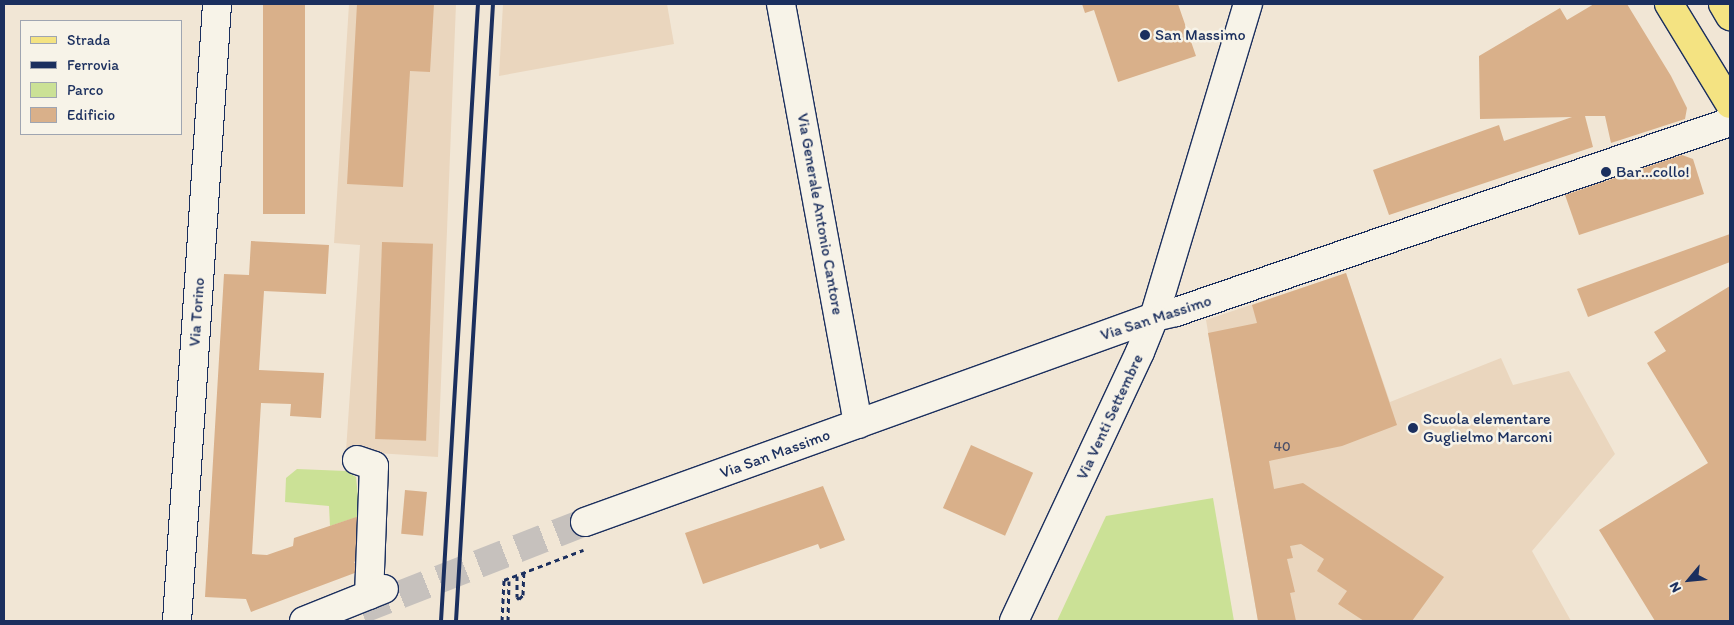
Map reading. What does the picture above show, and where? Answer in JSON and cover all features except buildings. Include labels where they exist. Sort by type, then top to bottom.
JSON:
[{"type":"main road","points":[[1669,4],[1730,104]]},
{"type":"main road","points":[[1723,4],[1730,16]]},
{"type":"street","name":"Via Torino","points":[[177,621],[217,4]]},
{"type":"street","name":"Via Generale Antonio Cantore","points":[[781,4],[858,424]]},
{"type":"street","name":"Via Venti Settembre","points":[[1014,621],[1140,352],[1154,317],[1248,4]]},
{"type":"street","name":"Via San Massimo","points":[[585,522],[1154,317],[1176,312],[1730,122]]},
{"type":"street","points":[[304,621],[377,592],[374,466],[357,460]]},
{"type":"path","points":[[502,621],[504,580],[524,572],[523,595],[520,599],[517,598],[517,576]]},
{"type":"path","points":[[508,621],[509,581]]},
{"type":"shaded area","points":[[349,4],[456,4],[438,457],[346,451],[360,245],[334,243]]},
{"type":"shaded area","points":[[503,4],[667,4],[674,44],[499,76]]},
{"type":"shaded area","name":"Scuola elementare Guglielmo Marconi","points":[[1346,273],[1390,402],[1501,358],[1513,385],[1569,371],[1615,454],[1532,551],[1571,621],[1258,621],[1206,320]]},
{"type":"green space","points":[[297,469],[346,471],[356,477],[360,516],[330,526],[329,506],[285,502],[286,478]]},
{"type":"green space","points":[[1213,498],[1234,621],[1057,621],[1106,516]]},
{"type":"tunnel","points":[[361,610],[585,522]]},
{"type":"railway","points":[[441,621],[478,4]]},
{"type":"railway","points":[[456,621],[493,4]]},
{"type":"place","name":"San Massimo","points":[[1145,35]]},
{"type":"place","name":"Bar...collo!","points":[[1606,172]]},
{"type":"place","name":"Scuola elementare Guglielmo Marconi","points":[[1413,428]]}]
